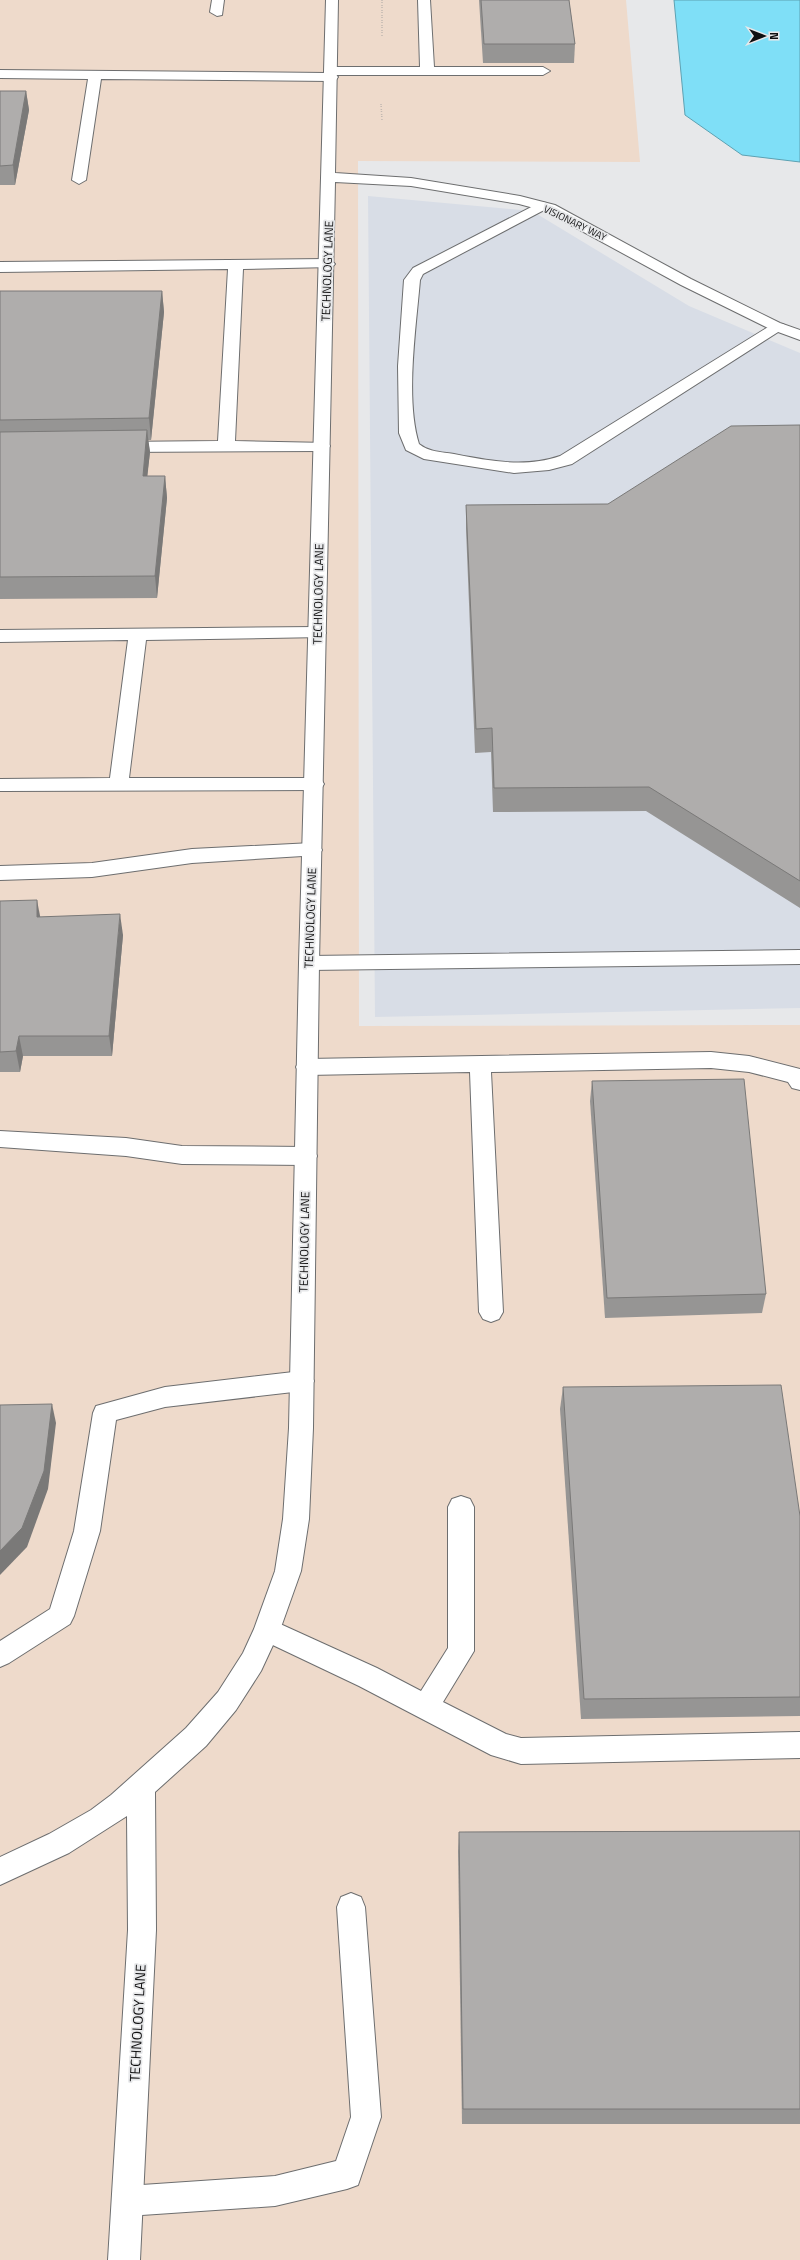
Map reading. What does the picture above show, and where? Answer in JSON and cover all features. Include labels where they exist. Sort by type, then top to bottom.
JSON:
[{"type":"street","name":"TECHNOLOGY LANE","points":[[0,1871],[32,1858],[114,1810],[196,1737],[226,1701],[252,1662],[267,1630],[288,1572],[296,1519],[302,1381],[309,964],[327,264],[332,0]]},
{"type":"street","points":[[424,0],[427,71]]},
{"type":"street","points":[[0,74],[331,74],[427,71],[543,71]]},
{"type":"street","points":[[79,180],[95,75]]},
{"type":"street","name":"VISIONARY WAY","points":[[329,177],[411,182],[520,200],[550,208],[686,282],[778,327],[800,335]]},
{"type":"street","points":[[541,206],[418,271],[412,280],[405,407],[407,434],[412,447],[424,454],[516,469],[537,469],[553,465],[566,460],[778,327]]},
{"type":"street","points":[[0,267],[327,264]]},
{"type":"street","points":[[226,446],[236,265]]},
{"type":"street","points":[[101,447],[322,446]]},
{"type":"street","points":[[0,636],[317,633]]},
{"type":"street","points":[[119,784],[138,635]]},
{"type":"street","points":[[0,785],[314,784]]},
{"type":"street","points":[[0,873],[92,870],[192,856],[312,850]]},
{"type":"street","points":[[309,964],[800,957]]},
{"type":"street","points":[[307,1067],[711,1060],[749,1064],[794,1076],[800,1082]]},
{"type":"street","points":[[480,1064],[492,1312]]},
{"type":"street","points":[[0,1139],[126,1147],[182,1155],[306,1156]]},
{"type":"street","points":[[0,1655],[61,1616],[87,1531],[105,1413],[165,1397],[302,1381]]},
{"type":"street","points":[[425,1707],[461,1651],[461,1507]]},
{"type":"street","points":[[267,1630],[368,1677],[501,1746],[520,1750],[800,1745]]},
{"type":"street","name":"TECHNOLOGY LANE","points":[[124,2260],[142,1930],[141,1786]]},
{"type":"street","points":[[127,2201],[275,2191],[347,2174],[366,2117],[351,1907]]},
{"type":"shaded area","points":[[0,0],[626,0],[640,162],[358,161],[359,1026],[800,1025],[800,2260],[0,2260]]},
{"type":"shaded area","points":[[368,196],[532,211],[689,306],[800,353],[800,1008],[375,1017]]},
{"type":"water","points":[[674,0],[800,0],[800,162],[742,155],[685,115]]},
{"type":"building","points":[[481,0],[569,0],[575,44],[484,44]]},
{"type":"building","points":[[0,91],[26,91],[13,165],[0,166]]},
{"type":"building","points":[[0,291],[162,291],[149,418],[0,420]]},
{"type":"building","points":[[800,425],[800,881],[649,787],[494,788],[492,728],[476,729],[466,505],[608,504],[731,426]]},
{"type":"building","points":[[147,430],[143,476],[165,476],[155,576],[0,577],[0,432]]},
{"type":"building","points":[[37,900],[37,917],[120,914],[109,1036],[19,1036],[16,1051],[0,1052],[0,901]]},
{"type":"building","points":[[744,1079],[766,1294],[607,1298],[592,1081]]},
{"type":"building","points":[[781,1385],[800,1516],[800,1697],[584,1699],[563,1387]]},
{"type":"building","points":[[52,1404],[44,1471],[22,1528],[0,1551],[0,1405]]},
{"type":"building","points":[[800,1831],[800,2109],[463,2109],[459,1832]]}]
